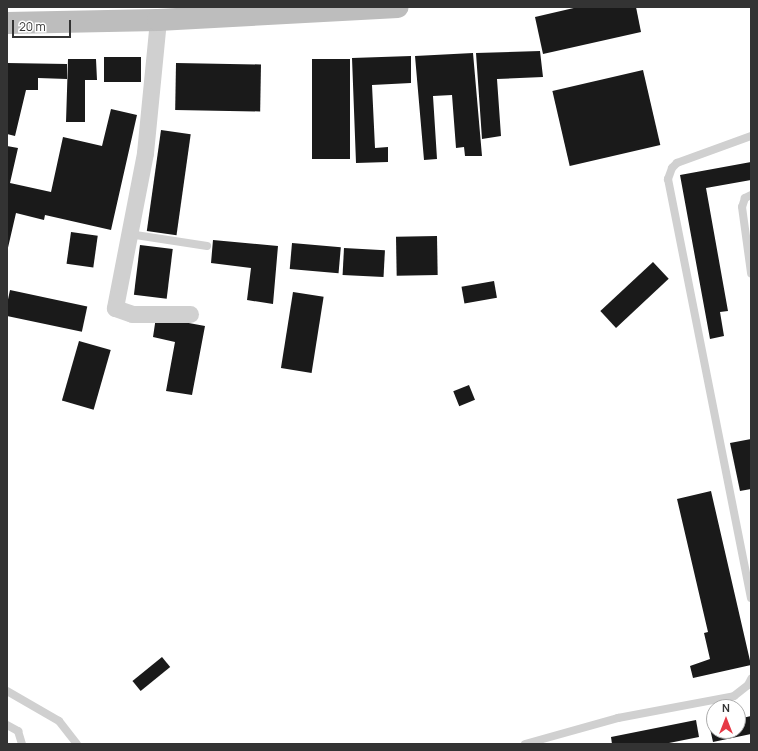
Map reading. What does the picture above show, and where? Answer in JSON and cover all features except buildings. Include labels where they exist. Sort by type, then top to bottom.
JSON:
[{"type":"main road","points":[[7,23],[172,15],[398,7]]},
{"type":"street","points":[[172,15],[115,308],[132,314],[190,314]]},
{"type":"lane","points":[[751,136],[677,163],[672,168],[668,179],[751,598]]},
{"type":"lane","points":[[751,195],[745,198],[742,207],[751,273]]},
{"type":"lane","points":[[129,234],[207,246]]},
{"type":"lane","points":[[525,744],[618,718],[734,696],[748,685],[751,680]]},
{"type":"lane","points":[[7,691],[59,721],[77,744]]},
{"type":"lane","points":[[7,725],[18,731],[22,744]]}]
